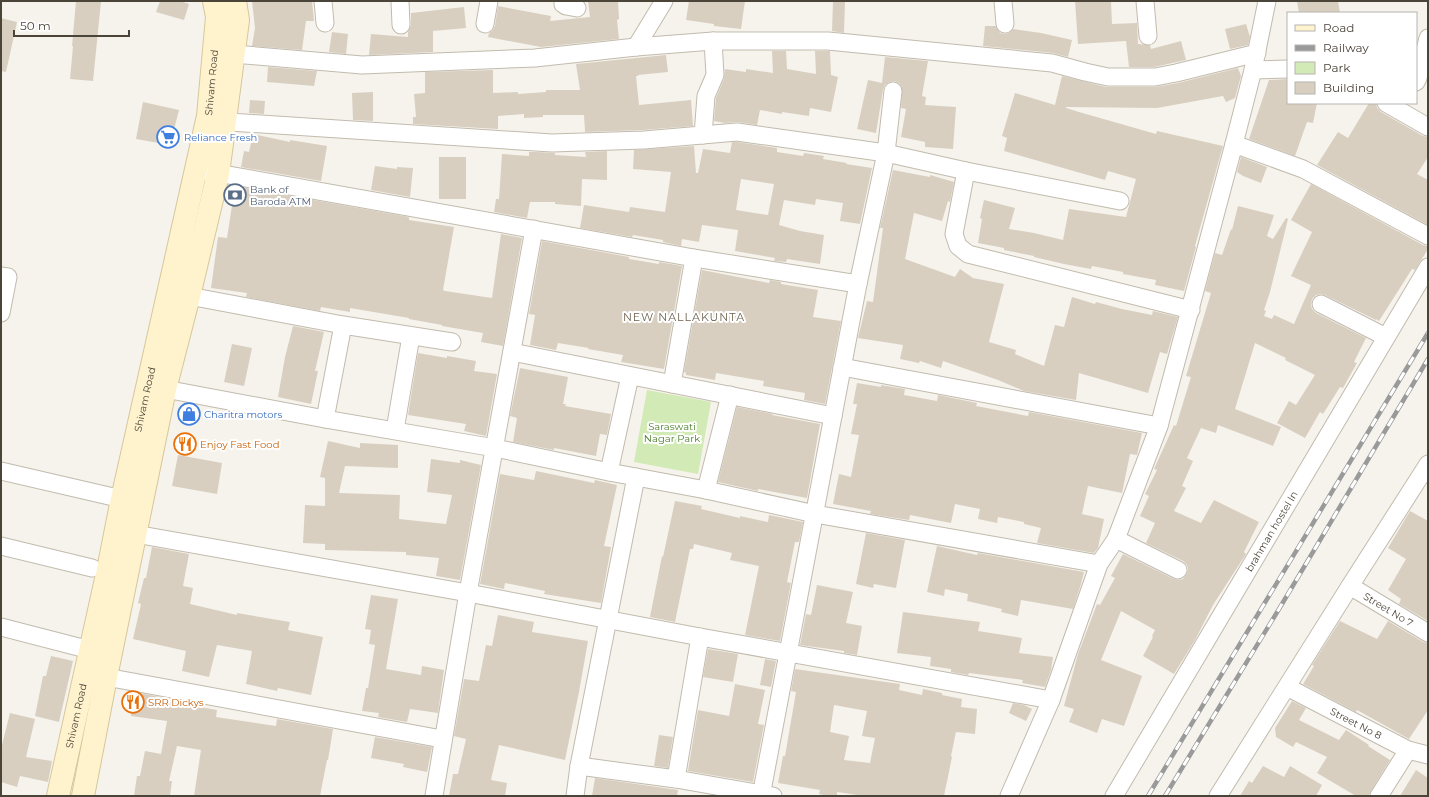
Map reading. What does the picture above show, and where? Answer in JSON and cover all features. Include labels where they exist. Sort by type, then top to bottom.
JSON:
[{"type":"main road","name":"Shivam Road","points":[[83,796],[106,677],[126,532],[122,499],[197,169],[216,121],[234,54],[238,20],[218,1]]},
{"type":"main road","name":"Shivam Road","points":[[58,796],[90,650],[126,532],[165,389],[218,174],[216,121],[218,1]]},
{"type":"street","points":[[323,1],[325,23]]},
{"type":"street","points":[[400,1],[401,25]]},
{"type":"street","points":[[485,24],[489,1]]},
{"type":"street","points":[[636,47],[664,1]]},
{"type":"street","points":[[1004,1],[1005,24]]},
{"type":"street","points":[[1146,1],[1148,36]]},
{"type":"street","points":[[1009,796],[1051,700],[1099,564],[1116,539],[1159,426],[1191,310],[1253,70],[1267,1]]},
{"type":"street","points":[[1417,80],[1428,38]]},
{"type":"street","points":[[703,135],[706,96],[715,74],[713,41]]},
{"type":"street","points":[[234,54],[362,65],[535,58],[636,47],[713,41],[846,42],[1052,63],[1085,72],[1113,77],[1155,77],[1257,53]]},
{"type":"street","points":[[1253,70],[1287,69]]},
{"type":"street","points":[[580,766],[676,779],[765,795],[788,653],[858,284],[886,153],[893,91]]},
{"type":"street","points":[[1390,104],[1403,107],[1428,127]]},
{"type":"street","points":[[216,121],[552,143],[644,140],[737,132],[886,153],[1120,201]]},
{"type":"street","points":[[1234,144],[1303,168],[1428,236]]},
{"type":"street","points":[[197,169],[218,174],[694,258],[858,284]]},
{"type":"street","points":[[966,170],[954,234],[958,246],[968,254],[1191,310]]},
{"type":"street","points":[[434,796],[442,739],[534,229]]},
{"type":"street","points":[[672,384],[694,258]]},
{"type":"street","name":"brahman hostel ln","points":[[1114,796],[1428,267]]},
{"type":"street","points":[[1,276],[8,277],[1,313]]},
{"type":"street","points":[[189,296],[343,325],[452,342]]},
{"type":"street","points":[[1322,304],[1386,337]]},
{"type":"street","points":[[325,419],[343,325]]},
{"type":"street","points":[[395,430],[411,336]]},
{"type":"street","points":[[512,352],[833,416]]},
{"type":"street","points":[[842,367],[1159,426]]},
{"type":"street","points":[[609,472],[630,376]]},
{"type":"street","points":[[165,389],[325,419],[495,448],[609,472],[706,490],[815,514],[1099,564]]},
{"type":"street","points":[[706,490],[730,396]]},
{"type":"street","points":[[1218,796],[1350,586],[1422,488],[1428,464]]},
{"type":"street","points":[[1,471],[122,499]]},
{"type":"street","points":[[575,796],[636,477]]},
{"type":"street","points":[[126,532],[1051,700]]},
{"type":"street","points":[[1116,539],[1178,570]]},
{"type":"street","points":[[1,546],[92,568]]},
{"type":"street","name":"Street No 7","points":[[1350,586],[1428,633]]},
{"type":"street","points":[[2,632],[90,650]]},
{"type":"street","points":[[676,779],[700,637]]},
{"type":"street","points":[[106,677],[442,739]]},
{"type":"street","name":"Street No 8","points":[[1287,687],[1408,750],[1428,755]]},
{"type":"street","points":[[1379,796],[1408,750]]},
{"type":"green space","name":"Saraswati Nagar Park","points":[[647,390],[711,402],[698,474],[634,462]]},
{"type":"building","points":[[76,1],[101,1],[93,81],[70,79]]},
{"type":"building","points":[[160,1],[180,1],[189,4],[184,20],[156,12]]},
{"type":"building","points":[[252,1],[312,1],[314,21],[306,21],[302,50],[252,46],[255,28]]},
{"type":"building","points":[[588,1],[618,1],[619,19],[617,20],[619,39],[541,47],[488,37],[489,33],[495,26],[498,6],[551,16],[550,21],[590,17]]},
{"type":"building","points":[[689,1],[745,1],[741,29],[714,26],[714,24],[686,20]]},
{"type":"building","points":[[833,1],[845,1],[844,33],[832,31]]},
{"type":"building","points":[[1075,1],[1111,1],[1112,24],[1137,23],[1138,44],[1150,45],[1151,49],[1181,41],[1186,60],[1154,67],[1129,67],[1126,41],[1078,44]]},
{"type":"building","points":[[1297,1],[1338,1],[1340,12],[1299,12]]},
{"type":"building","points":[[464,7],[466,28],[433,31],[433,52],[369,55],[371,34],[408,37],[408,32],[411,25],[411,13]]},
{"type":"building","points":[[1,18],[17,22],[6,72],[1,71]]},
{"type":"building","points":[[1246,24],[1250,37],[1248,45],[1230,49],[1225,29]]},
{"type":"building","points":[[985,26],[996,26],[1000,33],[1005,34],[1013,29],[1072,40],[1068,57],[1053,53],[983,46]]},
{"type":"building","points":[[332,32],[348,34],[346,54],[329,52]]},
{"type":"building","points":[[772,51],[786,51],[787,69],[816,74],[815,51],[830,51],[831,75],[838,77],[831,112],[810,108],[809,116],[782,112],[782,114],[760,110],[757,125],[738,122],[725,123],[714,121],[716,98],[724,79],[725,69],[746,72],[746,69],[773,73]]},
{"type":"building","points":[[666,55],[668,72],[636,76],[639,105],[691,100],[693,126],[643,130],[585,132],[584,115],[543,115],[543,117],[524,118],[524,114],[498,116],[498,129],[413,124],[413,117],[416,117],[414,94],[425,93],[425,72],[493,70],[493,93],[518,92],[518,94],[546,92],[546,90],[580,90],[576,64]]},
{"type":"building","points":[[885,57],[928,61],[922,96],[926,97],[925,105],[956,107],[953,149],[925,147],[925,142],[901,137],[906,109],[901,108],[902,87],[899,83],[894,81],[885,85],[883,90],[876,133],[857,129],[868,80],[882,83]]},
{"type":"building","points":[[268,67],[317,71],[314,86],[267,82]]},
{"type":"building","points":[[1238,68],[1241,76],[1235,98],[1226,102],[1223,96],[1157,108],[1066,107],[1156,134],[1157,131],[1223,146],[1184,291],[1155,285],[1156,280],[1123,274],[1123,272],[1092,266],[1091,269],[1064,264],[1004,250],[1004,248],[978,243],[982,219],[980,218],[984,200],[1015,208],[1009,229],[1063,240],[1069,209],[1126,217],[1136,179],[1108,171],[1105,180],[1004,151],[1007,138],[1002,136],[1015,93],[1055,105],[1062,76],[1106,87],[1155,87],[1178,83]]},
{"type":"building","points":[[1287,79],[1287,104],[1317,104],[1313,123],[1307,122],[1295,156],[1249,139],[1269,80]]},
{"type":"building","points":[[373,92],[373,121],[353,120],[352,93]]},
{"type":"building","points":[[250,100],[265,101],[264,114],[249,113]]},
{"type":"building","points":[[143,102],[179,110],[170,145],[136,139]]},
{"type":"building","points":[[1368,104],[1376,104],[1377,108],[1381,112],[1423,136],[1428,137],[1428,157],[1417,174],[1428,180],[1428,225],[1317,165],[1338,132],[1348,138]]},
{"type":"building","points":[[253,134],[290,142],[290,140],[327,146],[321,181],[241,167],[244,151],[249,152]]},
{"type":"building","points":[[732,142],[737,142],[777,148],[777,152],[803,156],[804,153],[824,156],[823,159],[872,168],[860,224],[840,221],[843,203],[816,199],[815,205],[784,200],[779,225],[800,231],[824,235],[820,264],[787,259],[786,262],[774,261],[775,258],[735,251],[738,230],[702,225],[699,242],[682,239],[681,246],[663,242],[663,240],[633,235],[632,237],[580,228],[584,205],[629,212],[630,207],[665,212],[671,172],[633,169],[634,150],[694,146],[696,173],[698,173],[703,149],[730,153]],"holes":[[[741,179],[774,184],[768,215],[736,210]]]},
{"type":"building","points":[[607,151],[607,180],[582,179],[581,206],[555,204],[555,202],[530,202],[527,218],[494,212],[496,199],[499,199],[502,154],[529,156],[529,152],[537,152],[586,157],[585,152]]},
{"type":"building","points":[[439,157],[466,157],[466,199],[439,199]]},
{"type":"building","points":[[1241,157],[1267,167],[1261,183],[1237,172]]},
{"type":"building","points":[[375,166],[397,169],[397,167],[413,168],[410,197],[371,190]]},
{"type":"building","points":[[893,170],[930,177],[930,175],[954,182],[950,202],[948,201],[942,221],[914,213],[905,259],[955,277],[960,269],[973,278],[1004,284],[989,342],[1016,350],[1015,354],[1044,366],[1055,325],[1064,327],[1072,297],[1095,304],[1096,302],[1152,315],[1153,311],[1178,317],[1167,354],[1160,352],[1148,393],[1079,373],[1076,400],[1024,391],[998,380],[943,361],[941,368],[920,361],[919,363],[900,359],[903,345],[858,338],[867,301],[873,302],[883,228],[880,228]]},
{"type":"building","points":[[1311,184],[1423,245],[1428,246],[1428,249],[1415,270],[1412,269],[1379,321],[1325,295],[1316,295],[1312,299],[1312,309],[1316,313],[1366,338],[1354,362],[1357,363],[1343,388],[1340,387],[1323,414],[1320,412],[1305,438],[1277,423],[1289,401],[1296,405],[1315,375],[1285,360],[1286,358],[1255,343],[1235,409],[1281,427],[1273,446],[1218,425],[1216,433],[1201,428],[1187,458],[1193,461],[1182,486],[1186,488],[1174,511],[1201,523],[1214,500],[1259,522],[1244,552],[1246,554],[1213,605],[1195,640],[1174,674],[1143,656],[1155,630],[1121,611],[1101,660],[1142,676],[1124,726],[1102,719],[1097,733],[1069,722],[1074,709],[1064,706],[1078,654],[1097,604],[1100,605],[1115,578],[1111,576],[1123,554],[1174,579],[1183,579],[1187,574],[1187,565],[1183,561],[1146,543],[1155,523],[1140,516],[1149,496],[1145,494],[1157,470],[1154,469],[1174,425],[1176,426],[1191,377],[1186,376],[1211,293],[1205,291],[1215,253],[1222,255],[1231,229],[1232,230],[1238,206],[1274,215],[1267,236],[1273,239],[1286,218],[1288,219],[1270,292],[1264,310],[1266,311],[1264,316],[1272,319],[1274,315],[1294,324],[1311,285],[1291,276],[1312,232],[1291,220]]},
{"type":"building","points":[[235,186],[409,217],[409,220],[454,227],[443,290],[445,291],[492,298],[501,234],[522,238],[503,346],[481,342],[483,333],[442,326],[409,318],[350,308],[350,312],[321,307],[320,311],[246,297],[247,293],[211,288],[218,237],[227,238]]},
{"type":"building","points":[[542,241],[629,257],[629,259],[682,266],[664,369],[621,362],[623,355],[588,349],[589,348],[558,343],[556,350],[530,345],[535,315],[529,314]]},
{"type":"building","points":[[702,270],[769,283],[770,280],[781,282],[781,284],[818,290],[813,317],[841,321],[825,404],[804,400],[805,393],[763,386],[764,381],[716,373],[715,380],[686,375],[684,372]]},
{"type":"building","points":[[293,326],[324,332],[315,371],[318,371],[311,404],[278,397],[285,357]]},
{"type":"building","points":[[232,344],[252,348],[244,386],[224,382]]},
{"type":"building","points":[[418,353],[476,361],[474,371],[497,374],[486,436],[464,431],[466,424],[408,415]]},
{"type":"building","points":[[520,368],[568,377],[563,404],[566,404],[565,406],[611,414],[607,435],[600,434],[596,456],[513,442],[517,418],[510,416]]},
{"type":"building","points":[[857,383],[905,389],[904,395],[937,401],[938,395],[977,403],[976,406],[1028,416],[1029,412],[1142,433],[1137,455],[1130,454],[1122,493],[1088,486],[1082,514],[1104,519],[1098,548],[1094,553],[1037,543],[1041,528],[1024,524],[1024,522],[998,517],[997,523],[978,519],[980,509],[955,504],[951,523],[910,515],[909,520],[870,514],[871,511],[833,504],[839,474],[851,477],[859,435],[851,434],[857,404],[853,404]]},
{"type":"building","points":[[737,407],[820,424],[807,498],[758,489],[758,491],[718,482]]},
{"type":"building","points":[[328,441],[360,448],[360,443],[398,445],[398,468],[345,466],[339,493],[400,495],[399,519],[446,524],[452,495],[427,492],[431,459],[460,463],[460,460],[481,465],[460,580],[436,576],[439,558],[406,555],[406,552],[325,550],[325,544],[303,543],[305,505],[325,506],[325,478],[320,477]]},
{"type":"building","points":[[178,455],[222,463],[217,494],[172,486]]},
{"type":"building","points":[[536,471],[594,483],[595,480],[617,485],[604,546],[611,547],[601,603],[544,594],[545,591],[505,583],[504,589],[480,584],[500,474],[534,480]]},
{"type":"building","points":[[675,501],[702,506],[701,509],[740,518],[740,516],[768,522],[769,515],[803,522],[799,542],[795,542],[787,582],[791,583],[780,641],[745,635],[759,566],[730,560],[732,553],[694,544],[693,549],[690,549],[675,622],[650,617]]},
{"type":"building","points":[[1410,511],[1428,521],[1428,621],[1399,604],[1401,599],[1388,590],[1406,559],[1388,548]]},
{"type":"building","points":[[866,533],[905,540],[896,588],[874,584],[873,588],[856,584]]},
{"type":"building","points":[[937,546],[977,555],[978,553],[1084,572],[1073,609],[1021,600],[1018,616],[1001,612],[1002,609],[967,601],[968,594],[945,589],[944,596],[927,592]]},
{"type":"building","points":[[152,547],[189,554],[183,586],[193,588],[190,604],[237,615],[237,613],[290,622],[288,630],[323,637],[311,695],[278,688],[277,691],[246,684],[252,651],[217,645],[209,677],[182,671],[186,651],[133,639],[141,604],[138,603],[144,578],[146,578]]},
{"type":"building","points":[[817,585],[853,592],[846,623],[862,626],[857,655],[844,653],[844,651],[800,645],[806,614],[811,615]]},
{"type":"building","points":[[371,595],[398,599],[386,669],[421,675],[422,666],[444,670],[438,713],[410,709],[407,722],[378,717],[379,713],[362,711],[366,688],[368,688],[375,645],[369,644],[371,630],[365,629]]},
{"type":"building","points":[[903,612],[980,622],[978,631],[1022,638],[1019,653],[1053,657],[1051,670],[1045,687],[1022,683],[1023,680],[951,672],[951,669],[930,666],[931,657],[897,653]]},
{"type":"building","points":[[498,615],[534,622],[532,632],[588,641],[565,760],[499,745],[491,780],[507,783],[505,796],[449,796],[453,774],[458,774],[466,739],[454,736],[464,679],[479,681],[486,645],[492,646]]},
{"type":"building","points":[[1340,621],[1377,639],[1388,621],[1423,642],[1428,643],[1428,710],[1409,739],[1357,710],[1356,712],[1303,684],[1314,666],[1312,665]]},
{"type":"building","points":[[708,649],[738,654],[733,682],[703,677]]},
{"type":"building","points":[[51,656],[73,661],[59,722],[35,716],[43,676],[46,676]]},
{"type":"building","points":[[765,659],[776,661],[771,687],[760,685]]},
{"type":"building","points":[[795,669],[900,684],[899,690],[922,695],[923,689],[942,693],[942,695],[962,699],[961,707],[977,709],[975,734],[956,732],[944,796],[864,796],[837,792],[837,796],[827,796],[819,794],[820,790],[778,783],[783,756],[785,756],[796,692],[791,691]],"holes":[[[834,705],[867,711],[862,736],[875,738],[870,763],[844,760],[849,736],[830,732]]]},
{"type":"building","points":[[735,684],[765,690],[758,724],[764,725],[753,782],[688,771],[698,710],[729,716]]},
{"type":"building","points":[[134,692],[165,698],[165,701],[217,710],[216,717],[276,726],[277,719],[333,729],[320,796],[194,796],[201,750],[177,746],[169,781],[172,781],[170,796],[134,796],[137,776],[140,776],[145,751],[161,754],[167,721],[131,716]]},
{"type":"building","points":[[1292,701],[1306,708],[1299,720],[1339,740],[1346,730],[1390,760],[1369,796],[1356,796],[1317,773],[1327,757],[1296,742],[1293,747],[1276,737],[1275,728]]},
{"type":"building","points":[[1013,703],[1024,705],[1032,709],[1026,721],[1009,713]]},
{"type":"building","points":[[10,713],[35,719],[26,757],[52,761],[48,782],[20,776],[17,787],[1,782],[1,749]]},
{"type":"building","points":[[659,735],[673,737],[668,768],[654,766]]},
{"type":"building","points":[[375,737],[432,747],[427,772],[403,767],[404,764],[371,758]]},
{"type":"building","points":[[1263,766],[1284,777],[1290,766],[1322,785],[1316,796],[1240,796],[1249,781],[1252,783]]},
{"type":"building","points":[[1416,770],[1428,778],[1428,796],[1400,796]]},
{"type":"building","points":[[595,778],[678,790],[677,796],[592,796]]},
{"type":"railway","points":[[1148,796],[1428,333]]},
{"type":"railway","points":[[1165,796],[1279,609],[1428,359]]},
{"type":"place","name":"Reliance Fresh","points":[[168,137]]},
{"type":"place","name":"Bank of Baroda ATM","points":[[235,195]]},
{"type":"place","name":"Charitra motors","points":[[189,414]]},
{"type":"place","name":"Enjoy Fast Food","points":[[185,444]]},
{"type":"place","name":"SRR Dickys","points":[[133,702]]},
{"type":"district","name":"NEW NALLAKUNTA","points":[[684,317]]}]
